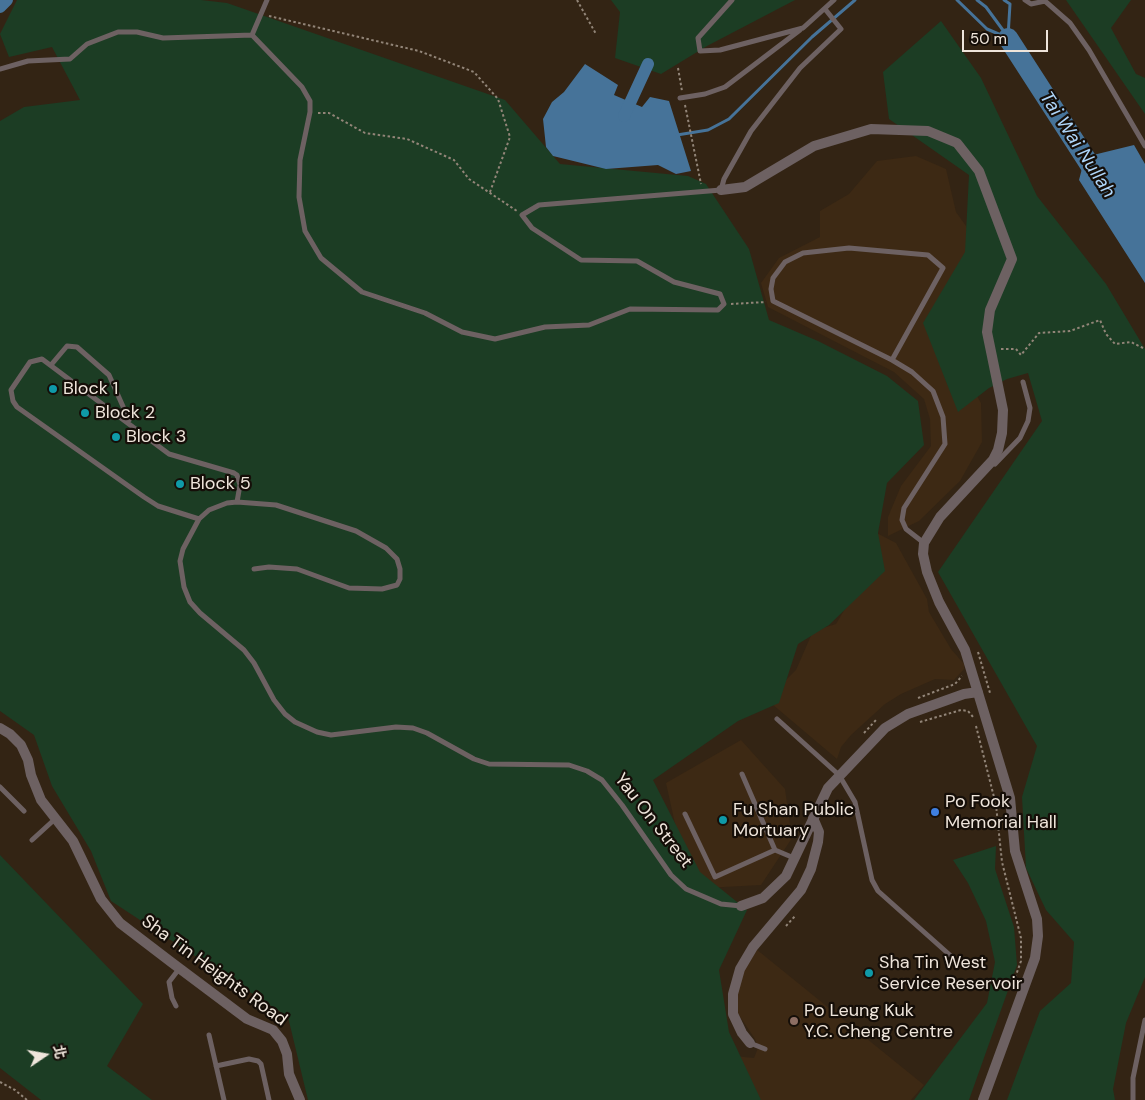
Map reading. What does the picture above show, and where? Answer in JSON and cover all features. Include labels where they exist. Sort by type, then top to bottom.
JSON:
[{"type":"street","points":[[721,190],[745,187],[814,146],[872,129],[928,131],[957,143],[979,171],[1012,259],[990,310],[987,332],[1002,410],[1002,433],[993,460],[940,517],[924,543],[923,554],[926,572],[939,602],[966,650],[1010,798],[1016,851],[1035,908],[1038,928],[1033,963],[983,1100]]},
{"type":"street","name":"Yau On Street","points":[[741,906],[763,898],[786,876],[828,788],[839,774],[885,728],[908,714],[964,694],[978,692]]},
{"type":"street","name":"Sha Tin Heights Road","points":[[0,728],[10,734],[21,746],[28,760],[31,775],[41,800],[73,840],[101,899],[120,923],[247,1019],[273,1030],[282,1041],[287,1054],[289,1074],[300,1100]]},
{"type":"street","points":[[750,1043],[742,1033],[733,1014],[733,994],[740,970],[753,947],[801,890],[811,869],[819,832],[813,818]]},
{"type":"lane","points":[[252,35],[266,0]]},
{"type":"lane","points":[[732,0],[698,38],[700,51],[720,50],[803,28]]},
{"type":"lane","points":[[680,98],[705,94],[725,87],[803,28],[834,0]]},
{"type":"lane","points":[[1025,0],[1031,4],[1045,1],[1070,23],[1089,50],[1145,146]]},
{"type":"lane","points":[[0,69],[28,61],[70,59],[87,44],[118,32],[137,32],[163,38],[252,35],[302,87],[310,102],[310,112],[303,142],[298,178],[305,231],[321,258],[362,292],[424,312],[462,332],[495,339],[545,327],[588,325],[630,309],[718,310],[724,304],[720,294],[674,282],[636,261],[581,260],[532,228],[522,215],[539,205],[721,190],[724,179],[751,131],[800,68],[841,29],[826,9]]},
{"type":"lane","points":[[892,360],[943,268],[928,255],[848,248],[803,252],[784,262],[773,278],[771,289],[773,301],[892,360],[912,372],[933,391],[943,417],[945,444],[904,508],[902,520],[906,529],[924,543]]},
{"type":"lane","points":[[51,365],[67,346],[77,348],[109,375],[129,422]]},
{"type":"lane","points":[[237,502],[240,485],[237,475],[169,454],[129,422],[51,365],[38,358],[30,362],[11,390],[13,401],[17,406],[158,506],[199,519],[209,510],[237,502],[276,505],[356,532],[386,548],[397,559],[400,579],[397,585],[391,588],[349,588],[297,569],[276,567],[254,569]]},
{"type":"lane","points":[[968,488],[1010,450],[1025,428],[1030,408],[1023,382]]},
{"type":"lane","name":"Yau On Street","points":[[199,519],[190,534],[180,561],[184,587],[190,602],[200,613],[244,650],[254,663],[274,700],[285,714],[295,722],[317,732],[331,735],[396,727],[413,728],[474,759],[489,764],[570,765],[587,771],[602,780],[672,875],[686,889],[721,904],[741,906]]},
{"type":"lane","points":[[777,719],[839,774],[854,802],[872,880],[878,891],[961,966]]},
{"type":"lane","points":[[742,774],[775,850],[794,858]]},
{"type":"lane","points":[[0,787],[24,811]]},
{"type":"lane","points":[[685,814],[714,877],[775,850]]},
{"type":"lane","points":[[32,840],[55,819]]},
{"type":"lane","points":[[176,1006],[172,998],[169,982],[179,968]]},
{"type":"lane","points":[[1133,1100],[1133,1078],[1145,1020]]},
{"type":"lane","points":[[209,1035],[224,1100]]},
{"type":"lane","points":[[750,1043],[765,1049]]},
{"type":"lane","points":[[216,1066],[249,1059],[258,1061],[261,1064],[269,1100]]},
{"type":"path","points":[[577,0],[596,34]]},
{"type":"path","points":[[259,14],[419,51],[474,72],[498,99],[510,138],[490,192]]},
{"type":"path","points":[[678,68],[701,184]]},
{"type":"path","points":[[310,112],[329,113],[365,133],[407,139],[454,160],[469,179],[522,215]]},
{"type":"path","points":[[724,304],[773,301]]},
{"type":"path","points":[[990,347],[1016,349],[1020,354],[1039,333],[1070,331],[1100,320],[1106,334],[1115,344],[1131,342],[1145,349]]},
{"type":"path","points":[[916,723],[961,710],[968,711],[973,717],[996,805],[1002,862],[1021,938],[1021,961],[1015,979]]},
{"type":"path","points":[[781,931],[796,914]]},
{"type":"path","points":[[0,1082],[15,1090],[27,1100]]},
{"type":"shaded area","points":[[916,156],[946,169],[956,212],[971,233],[960,366],[981,403],[982,442],[960,481],[919,521],[888,536],[888,517],[901,486],[931,446],[930,419],[924,399],[894,372],[768,307],[761,283],[779,258],[820,237],[820,211],[849,194],[877,161]]},
{"type":"shaded area","points":[[871,530],[896,543],[927,599],[929,612],[951,649],[964,664],[964,669],[954,680],[935,679],[901,694],[885,704],[851,735],[841,747],[837,759],[772,704],[774,692],[796,670],[813,631],[836,624],[852,597]]},
{"type":"shaded area","name":"Fu Shan Public Mortuary","points":[[741,740],[785,789],[792,838],[761,885],[705,888],[678,837],[666,783]]},
{"type":"shaded area","name":"Po Leung Kuk Y.C. Cheng Centre","points":[[756,949],[924,1085],[911,1100],[758,1100],[734,1056],[754,1058],[758,1048],[755,1039],[737,1012],[734,994],[740,971]]},
{"type":"green space","points":[[17,0],[201,0],[227,3],[505,100],[560,164],[688,176],[706,184],[749,249],[769,320],[818,341],[887,376],[918,401],[924,445],[887,483],[878,533],[885,571],[829,625],[798,644],[779,703],[738,721],[653,780],[700,872],[747,910],[719,970],[729,1032],[761,1100],[308,1100],[288,1017],[111,901],[91,851],[52,786],[34,735],[0,711],[0,121],[24,107],[80,100],[52,47],[9,57],[0,34]]},
{"type":"green space","points":[[611,0],[795,0],[707,46],[661,74],[615,58],[620,12]]},
{"type":"green space","points":[[1066,0],[1131,0],[1111,28],[1136,74],[1145,78],[1145,114]]},
{"type":"green space","points":[[941,21],[981,78],[1037,196],[1106,284],[1145,349],[1145,977],[1126,1023],[1113,1089],[1115,1100],[1007,1100],[1040,1011],[1071,983],[1074,942],[1046,910],[1026,868],[1022,797],[1037,746],[938,572],[1042,421],[1028,373],[1007,379],[989,388],[958,412],[923,323],[965,252],[969,175],[889,119],[883,72]]},
{"type":"green space","points":[[996,846],[995,869],[1014,927],[1017,965],[969,1100],[914,1100],[987,1003],[995,962],[986,921],[968,883],[953,860]]},
{"type":"green space","points":[[0,855],[143,1004],[107,1066],[152,1100],[41,1100],[0,1068]]},
{"type":"water","points":[[585,64],[618,85],[614,95],[642,107],[650,97],[669,101],[691,171],[676,174],[658,165],[606,169],[553,156],[546,147],[543,119],[552,102],[564,92]]},
{"type":"water","points":[[1134,145],[1145,164],[1145,283],[1079,180],[1085,157]]},
{"type":"waterway","points":[[0,7],[7,0]]},
{"type":"waterway","points":[[677,135],[708,130],[729,119],[812,37],[855,0]]},
{"type":"waterway","points":[[957,0],[987,29],[1008,38]]},
{"type":"waterway","points":[[977,0],[986,7],[1008,37]]},
{"type":"waterway","points":[[1004,0],[1010,4],[1008,37]]},
{"type":"waterway","name":"Tai Wai Nullah","points":[[1008,38],[1099,179]]},
{"type":"waterway","points":[[624,116],[648,64]]},
{"type":"place","name":"Block 1","points":[[53,389]]},
{"type":"place","name":"Block 2","points":[[85,413]]},
{"type":"place","name":"Block 3","points":[[116,437]]},
{"type":"place","name":"Block 5","points":[[180,484]]},
{"type":"place","name":"Po Fook Memorial Hall","points":[[935,812]]},
{"type":"place","name":"Fu Shan Public Mortuary","points":[[723,820]]},
{"type":"place","name":"Sha Tin West Service Reservoir","points":[[869,973]]},
{"type":"place","name":"Po Leung Kuk Y.C. Cheng Centre","points":[[794,1021]]}]
